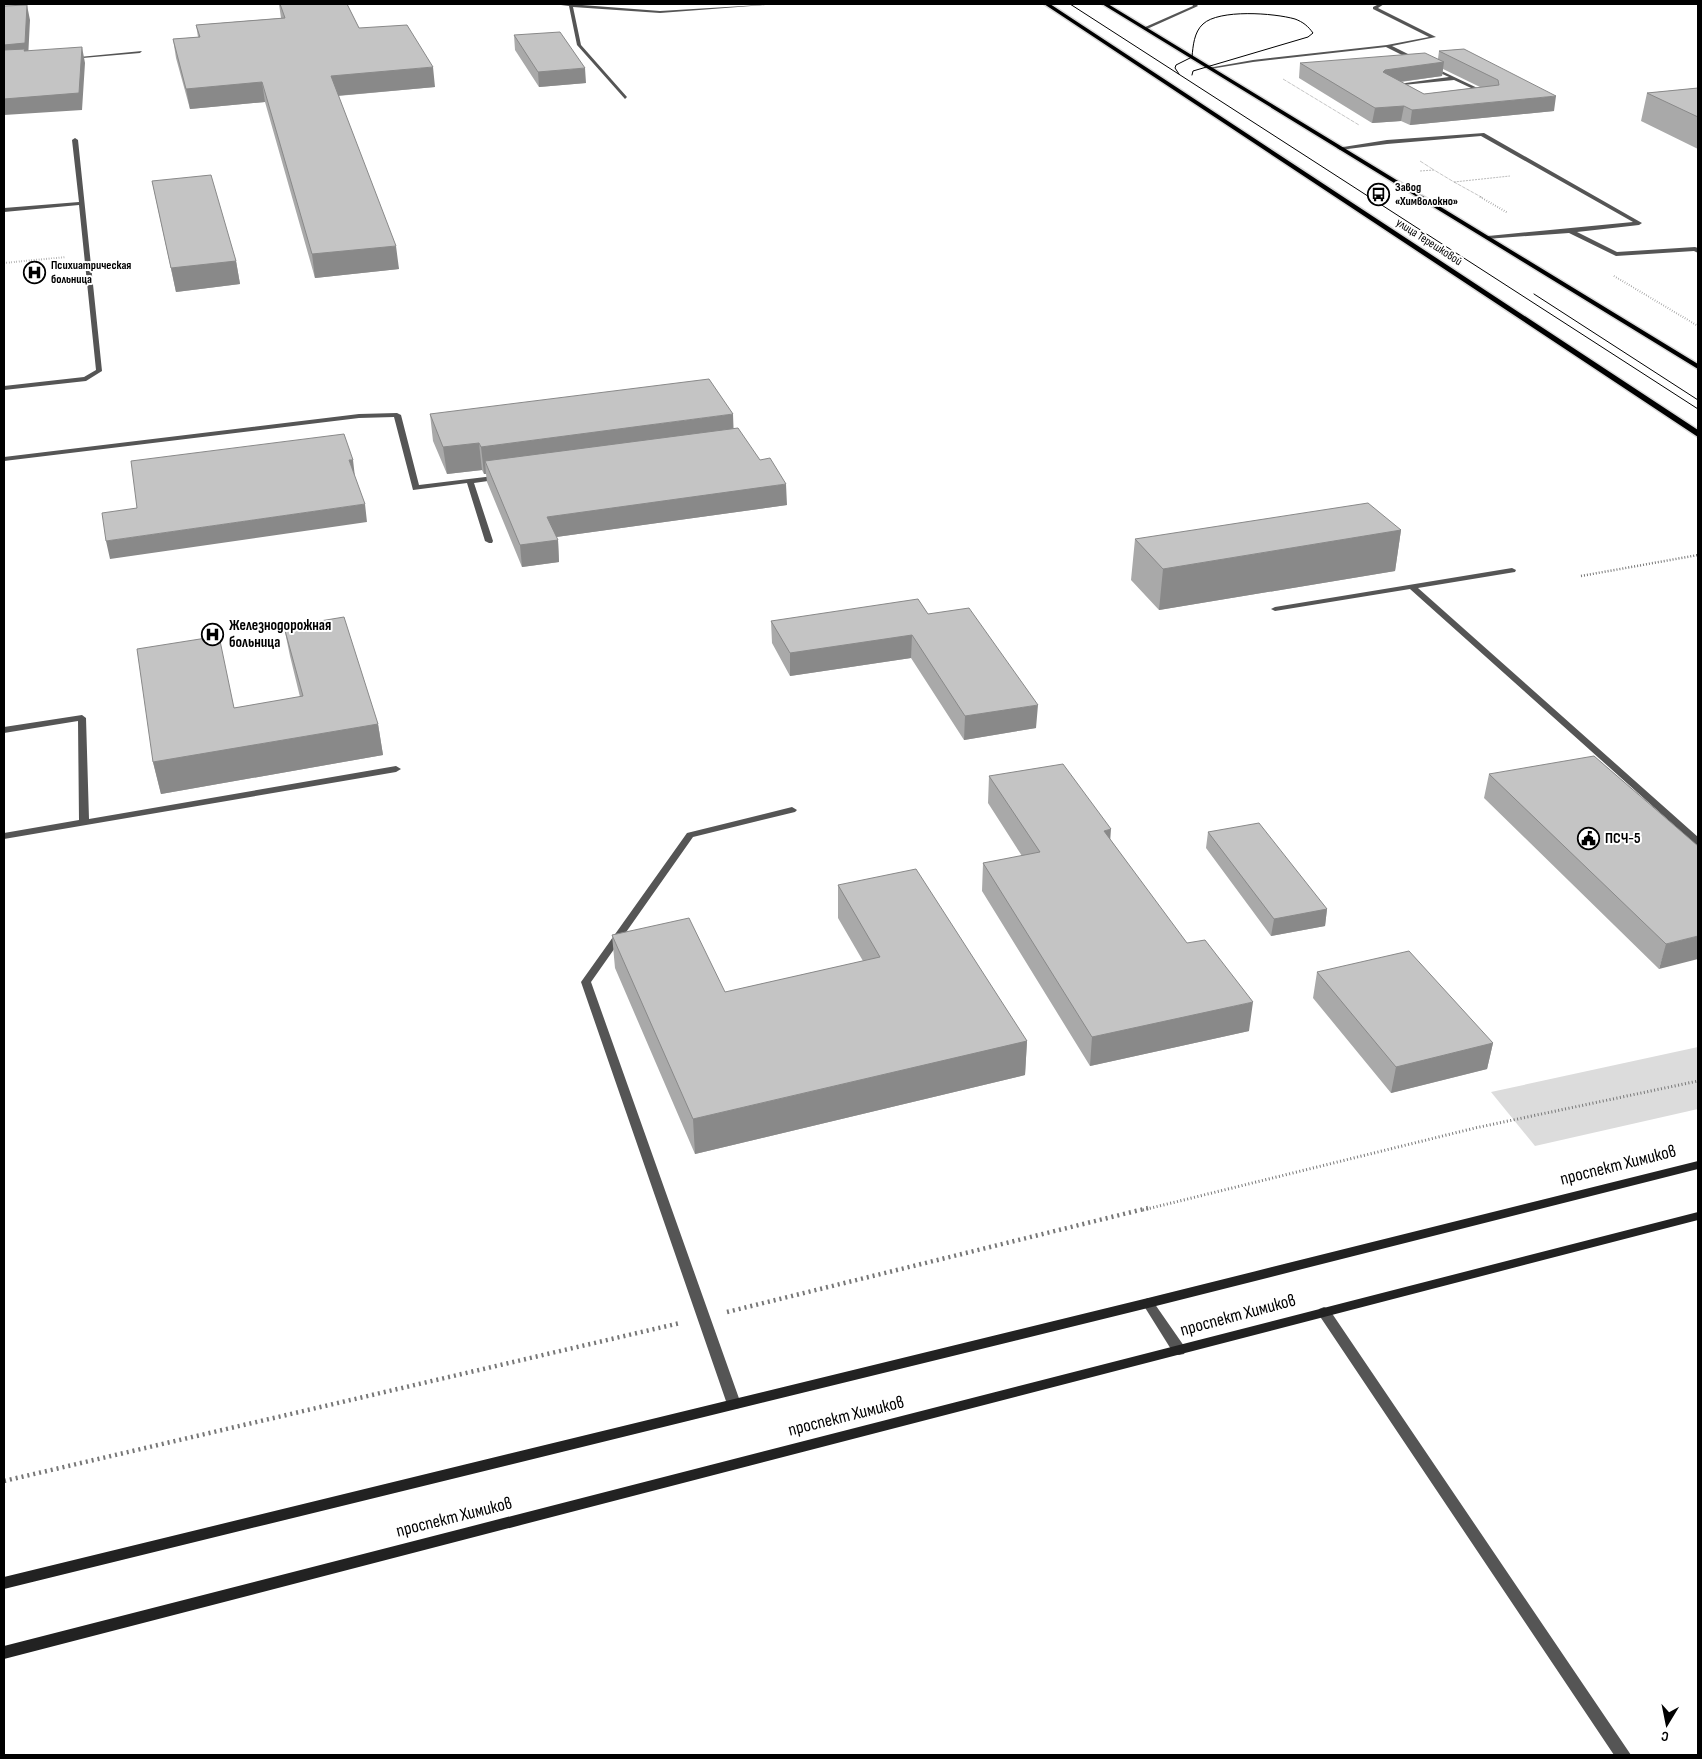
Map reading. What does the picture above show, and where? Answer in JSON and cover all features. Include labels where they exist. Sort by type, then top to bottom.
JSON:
[{"type":"main road","name":"улица Терешковой","points":[[1047,4],[1698,434]]},
{"type":"main road","points":[[1105,4],[1698,367]]},
{"type":"main road","name":"проспект Химиков","points":[[4,1583],[1148,1303],[1698,1165]]},
{"type":"main road","name":"проспект Химиков","points":[[4,1653],[1698,1216]]},
{"type":"lane","points":[[223,4],[276,4]]},
{"type":"lane","points":[[554,4],[660,12],[776,4]]},
{"type":"lane","points":[[1145,28],[1196,6],[1194,4]]},
{"type":"lane","points":[[1210,68],[1253,61],[1387,46],[1434,37],[1375,8],[1382,4]]},
{"type":"lane","points":[[571,6],[579,45],[625,98]]},
{"type":"lane","points":[[1387,46],[1493,97],[1484,98]]},
{"type":"lane","points":[[62,59],[140,52]]},
{"type":"lane","points":[[1399,93],[1385,86],[1456,78]]},
{"type":"lane","points":[[1340,148],[1482,134],[1639,223],[1488,238]]},
{"type":"lane","points":[[4,388],[86,379],[99,371],[75,140]]},
{"type":"lane","points":[[4,210],[81,203]]},
{"type":"lane","points":[[1570,231],[1616,254],[1698,251]]},
{"type":"lane","points":[[4,459],[359,416],[397,415],[416,488],[510,475]]},
{"type":"lane","points":[[470,480],[489,541]]},
{"type":"lane","points":[[1275,609],[1512,570]]},
{"type":"lane","points":[[1412,587],[1698,842]]},
{"type":"lane","points":[[4,730],[82,718],[84,822]]},
{"type":"lane","points":[[4,836],[396,769]]},
{"type":"lane","points":[[734,1404],[586,982],[690,835],[792,810]]},
{"type":"lane","points":[[1148,1303],[1179,1350]]},
{"type":"lane","points":[[1324,1312],[1623,1755]]},
{"type":"path","points":[[1253,61],[1454,182],[1498,177]]},
{"type":"path","points":[[1418,172],[1434,170]]},
{"type":"path","points":[[4,263],[87,255]]},
{"type":"path","points":[[1581,576],[1698,555]]},
{"type":"path","points":[[4,1481],[704,1318],[1475,1128],[1698,1081]]},
{"type":"shaded area","points":[[1698,1047],[1698,1109],[1535,1146],[1491,1092]]},
{"type":"building","points":[[280,4],[347,4],[359,28],[407,25],[433,67],[331,76],[396,246],[312,254],[262,82],[186,89],[173,39],[200,37],[196,25],[285,18]]},
{"type":"building","points":[[27,5],[25,43],[4,45],[4,6]]},
{"type":"building","points":[[560,32],[585,68],[538,72],[514,35]]},
{"type":"building","points":[[82,47],[79,93],[4,99],[4,50],[25,49],[24,51]]},
{"type":"building","points":[[1464,49],[1556,96],[1412,110],[1404,106],[1375,108],[1300,63],[1425,53],[1444,62],[1385,70],[1383,72],[1424,94],[1499,85],[1498,80],[1439,51]]},
{"type":"building","points":[[1698,88],[1698,117],[1647,93]]},
{"type":"building","points":[[211,175],[236,261],[171,268],[152,181]]},
{"type":"building","points":[[709,379],[733,414],[481,447],[479,443],[443,447],[430,414]]},
{"type":"building","points":[[738,428],[760,460],[770,458],[786,484],[547,517],[558,540],[520,545],[485,461]]},
{"type":"building","points":[[344,434],[353,460],[349,460],[365,504],[106,541],[102,513],[137,508],[131,461]]},
{"type":"building","points":[[1368,503],[1401,530],[1163,569],[1135,539]]},
{"type":"building","points":[[918,599],[928,614],[969,608],[1038,705],[965,716],[912,635],[790,653],[771,621]]},
{"type":"building","points":[[344,617],[378,724],[153,762],[137,649],[219,636],[234,708],[303,696],[284,627]]},
{"type":"building","name":"ПСЧ-5","points":[[1594,756],[1698,846],[1698,936],[1666,944],[1489,774]]},
{"type":"building","points":[[1063,764],[1111,829],[1104,831],[1187,943],[1205,940],[1253,1002],[1092,1037],[983,863],[1040,852],[989,776]]},
{"type":"building","points":[[1259,823],[1327,909],[1274,919],[1208,832]]},
{"type":"building","points":[[916,869],[1027,1041],[693,1119],[612,935],[689,918],[725,992],[880,957],[838,885]]},
{"type":"building","points":[[1409,951],[1493,1043],[1396,1067],[1317,972]]},
{"type":"tram line","points":[[1070,4],[1698,409]]},
{"type":"tram line","points":[[1179,74],[1175,68],[1176,65],[1192,57],[1194,39],[1200,27],[1211,19],[1234,14],[1274,15],[1298,20],[1305,24],[1313,33],[1308,37],[1193,71],[1192,75]]},
{"type":"tram line","points":[[1534,294],[1698,400]]},
{"type":"place","name":"Завод «Химволокно»","points":[[1379,194]]},
{"type":"place","name":"Психиатрическая больница","points":[[35,272]]},
{"type":"place","name":"Железнодорожная больница","points":[[213,634]]},
{"type":"place","name":"ПСЧ-5","points":[[1589,838]]}]
